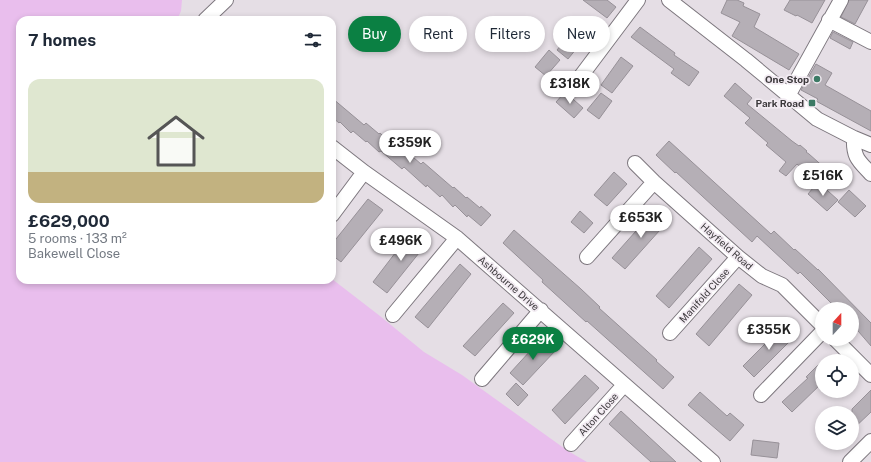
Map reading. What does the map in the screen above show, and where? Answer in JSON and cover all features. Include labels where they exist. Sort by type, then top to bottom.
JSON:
[{"type":"street","points":[[209,16],[226,0]]},
{"type":"street","points":[[578,80],[638,0]]},
{"type":"street","points":[[668,0],[746,60],[817,119],[871,145]]},
{"type":"street","points":[[788,96],[841,0]]},
{"type":"street","points":[[829,20],[871,42]]},
{"type":"street","points":[[854,138],[853,147],[856,158],[871,174]]},
{"type":"street","name":"Ashbourne Drive","points":[[336,150],[364,172],[457,238],[713,462]]},
{"type":"street","name":"Hayfield Road","points":[[635,163],[654,182],[738,257],[762,276],[782,285],[815,318]]},
{"type":"street","points":[[336,210],[364,172]]},
{"type":"street","points":[[587,257],[654,182]]},
{"type":"street","points":[[393,315],[457,238]]},
{"type":"street","name":"Manifold Close","points":[[670,333],[738,257]]},
{"type":"street","points":[[482,379],[541,310]]},
{"type":"street","points":[[761,395],[815,339]]},
{"type":"street","points":[[842,346],[871,375]]},
{"type":"street","name":"Alton Close","points":[[571,444],[624,385]]},
{"type":"street","points":[[850,462],[871,441]]},
{"type":"shaded area","points":[[0,0],[182,0],[179,16],[16,16],[16,284],[336,284],[336,282],[424,352],[462,375],[568,451],[587,462],[0,462]]},
{"type":"building","points":[[583,0],[607,0],[616,7],[609,16],[604,16]]},
{"type":"building","points":[[727,0],[737,0],[744,3],[743,6],[760,14],[754,27],[799,54],[789,70],[732,36],[740,22],[721,13]]},
{"type":"building","points":[[790,0],[825,0],[812,23],[784,10]]},
{"type":"building","points":[[849,0],[868,0],[855,24],[841,17]]},
{"type":"building","points":[[640,27],[675,53],[674,55],[699,72],[689,86],[671,73],[674,69],[631,37]]},
{"type":"building","points":[[833,32],[853,42],[850,49],[830,38]]},
{"type":"building","points":[[549,50],[560,60],[546,76],[535,67]]},
{"type":"building","points":[[559,52],[574,52],[568,59]]},
{"type":"building","points":[[621,57],[633,66],[612,93],[601,85]]},
{"type":"building","points":[[816,64],[832,73],[825,85],[871,111],[871,131],[816,101],[818,99],[801,90]]},
{"type":"building","points":[[735,83],[752,98],[747,104],[792,141],[799,146],[800,145],[827,170],[816,181],[797,164],[786,176],[779,171],[786,162],[766,145],[768,143],[745,123],[750,118],[724,96]]},
{"type":"building","points":[[565,92],[583,108],[574,118],[556,102]]},
{"type":"building","points":[[601,93],[612,101],[599,119],[587,110]]},
{"type":"building","points":[[336,101],[364,125],[366,123],[379,134],[380,133],[396,148],[399,145],[421,164],[423,162],[453,188],[454,187],[480,208],[481,206],[491,215],[481,226],[468,215],[467,217],[455,205],[453,207],[442,195],[440,197],[427,185],[426,187],[404,167],[402,169],[381,151],[379,152],[367,141],[366,142],[353,131],[351,133],[340,122],[339,123],[336,120]]},
{"type":"building","points":[[669,141],[771,234],[774,231],[794,250],[795,249],[818,269],[850,302],[830,302],[800,272],[798,274],[757,236],[752,242],[656,155]]},
{"type":"building","points":[[614,172],[627,184],[607,206],[594,195]]},
{"type":"building","points":[[818,182],[838,200],[827,211],[808,194]]},
{"type":"building","points":[[849,190],[866,206],[855,217],[838,202]]},
{"type":"building","points":[[368,199],[383,210],[341,262],[336,258],[336,239]]},
{"type":"building","points":[[657,209],[670,221],[625,269],[612,258]]},
{"type":"building","points":[[580,211],[593,223],[584,233],[571,222]]},
{"type":"building","points":[[514,230],[581,289],[600,307],[599,308],[674,377],[663,389],[542,282],[543,280],[503,243]]},
{"type":"building","points":[[416,231],[429,243],[419,253],[387,293],[373,282],[399,248]]},
{"type":"building","points":[[699,247],[712,259],[669,308],[656,296]]},
{"type":"building","points":[[460,264],[471,274],[428,328],[415,317]]},
{"type":"building","points":[[739,284],[752,295],[709,346],[696,334]]},
{"type":"building","points":[[503,303],[514,313],[475,356],[463,346]]},
{"type":"building","points":[[859,311],[871,323],[871,346],[859,332]]},
{"type":"building","points":[[784,325],[795,336],[754,377],[743,366]]},
{"type":"building","points":[[542,338],[556,350],[523,385],[510,373]]},
{"type":"building","points":[[815,368],[815,390],[792,412],[782,402],[808,378],[806,377]]},
{"type":"building","points":[[585,375],[599,388],[565,424],[552,410]]},
{"type":"building","points":[[516,383],[528,395],[518,406],[506,394]]},
{"type":"building","points":[[871,390],[871,412],[859,423],[859,406],[855,406]]},
{"type":"building","points":[[700,392],[727,416],[730,413],[744,425],[730,441],[688,405]]},
{"type":"building","points":[[621,411],[676,462],[651,462],[609,424]]},
{"type":"building","points":[[753,440],[779,443],[777,458],[751,455]]},
{"type":"place","name":"One Stop","points":[[817,79]]},
{"type":"place","name":"Park Road","points":[[812,103]]}]
